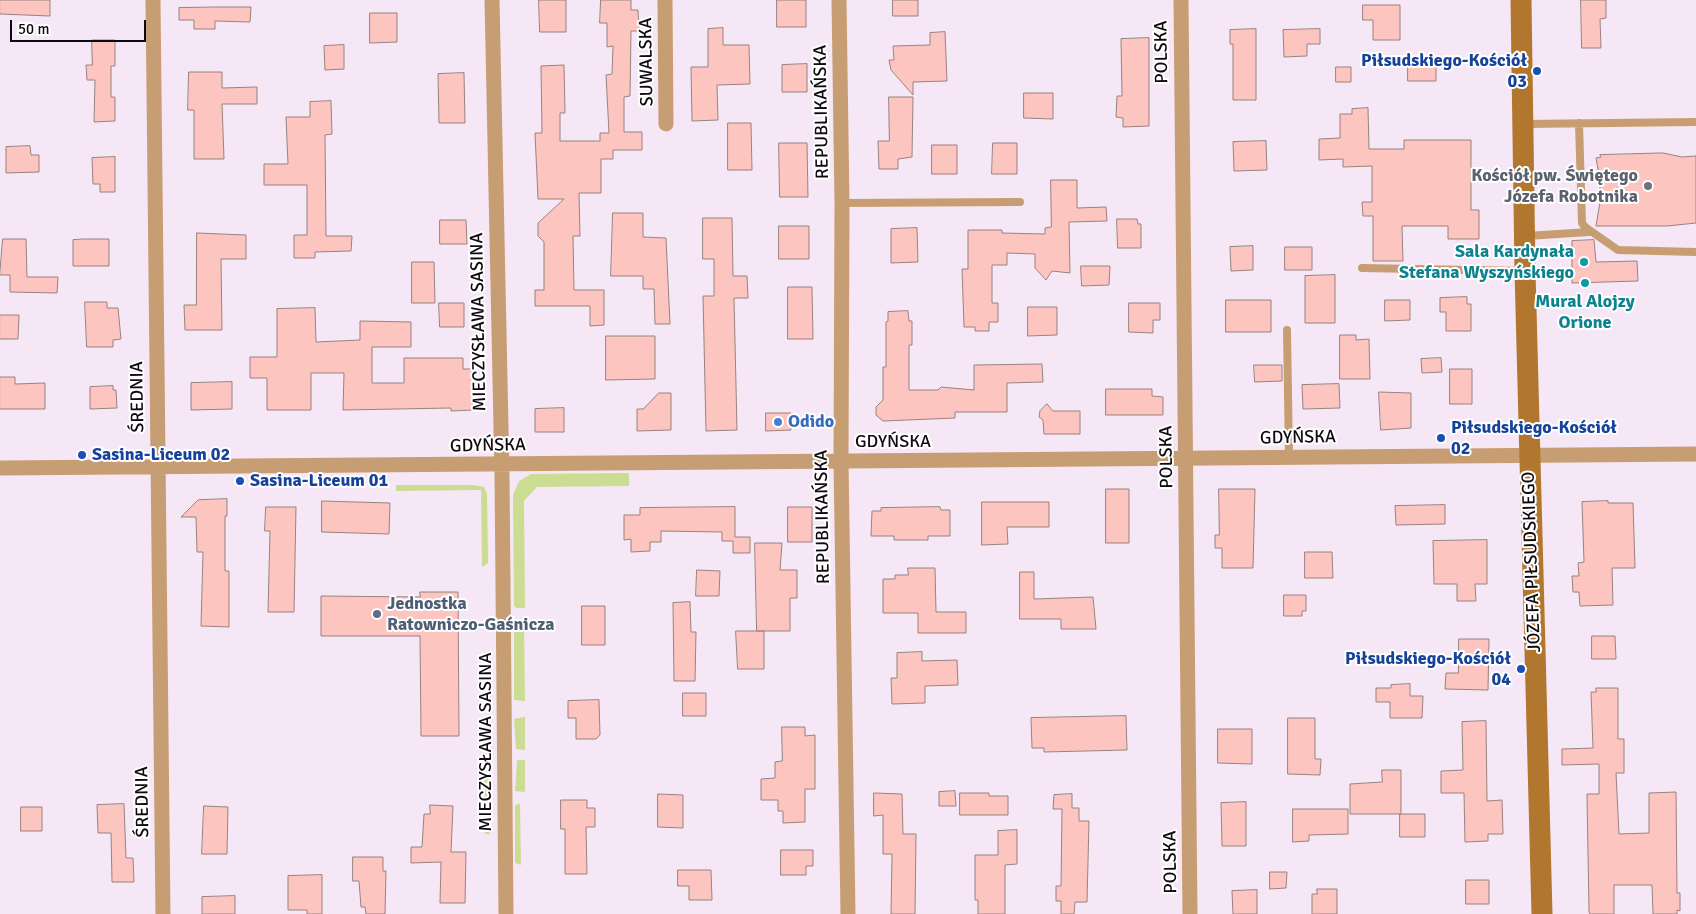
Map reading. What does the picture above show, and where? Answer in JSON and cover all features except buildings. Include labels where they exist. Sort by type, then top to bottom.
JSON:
[{"type":"street","name":"ŚREDNIA","points":[[153,0],[163,914]]},
{"type":"street","name":"MIECZYSŁAWA SASINA","points":[[492,0],[502,465],[506,914]]},
{"type":"street","name":"SUWALSKA","points":[[665,0],[666,124]]},
{"type":"street","name":"REPUBLIKAŃSKA","points":[[839,0],[842,203],[840,461],[848,914]]},
{"type":"street","name":"POLSKA","points":[[1180,0],[1190,914]]},
{"type":"street","name":"JÓZEFA PIŁSUDSKIEGO","points":[[1521,0],[1529,454],[1542,914]]},
{"type":"street","name":"GDYŃSKA","points":[[0,468],[1696,454]]},
{"type":"lane","points":[[1523,124],[1696,122]]},
{"type":"lane","points":[[1579,123],[1582,223],[1589,232],[1618,250],[1696,252]]},
{"type":"lane","points":[[842,203],[1020,202]]},
{"type":"lane","points":[[1524,236],[1589,232]]},
{"type":"lane","points":[[1362,268],[1525,272]]},
{"type":"lane","points":[[1287,330],[1289,456]]},
{"type":"green space","points":[[629,473],[629,486],[537,487],[524,501],[525,608],[516,608],[514,606],[513,495],[519,481],[531,474]]},
{"type":"green space","points":[[396,485],[473,485],[484,487],[487,494],[488,563],[482,567],[481,490],[396,491]]},
{"type":"green space","points":[[514,623],[524,623],[525,701],[514,700]]},
{"type":"green space","points":[[525,717],[525,750],[516,749],[514,719]]},
{"type":"green space","points":[[517,760],[525,760],[525,792],[515,791]]},
{"type":"green space","points":[[484,776],[489,776],[490,834],[485,834]]},
{"type":"green space","points":[[520,804],[521,865],[515,863],[515,806]]},
{"type":"place","name":"Piłsudskiego-Kościół 03","points":[[1537,71]]},
{"type":"place","name":"Kościół pw. Świętego Józefa Robotnika","points":[[1648,186]]},
{"type":"place","name":"Sala Kardynała Stefana Wyszyńskiego","points":[[1584,262]]},
{"type":"place","name":"Mural Alojzy Orione","points":[[1585,283]]},
{"type":"place","name":"Odido","points":[[778,422]]},
{"type":"place","name":"Piłsudskiego-Kościół 02","points":[[1441,438]]},
{"type":"place","name":"Sasina-Liceum 02","points":[[82,455]]},
{"type":"place","name":"Sasina-Liceum 01","points":[[240,481]]},
{"type":"place","name":"Jednostka Ratowniczo-Gaśnicza","points":[[377,614]]},
{"type":"place","name":"Piłsudskiego-Kościół 04","points":[[1521,669]]}]
